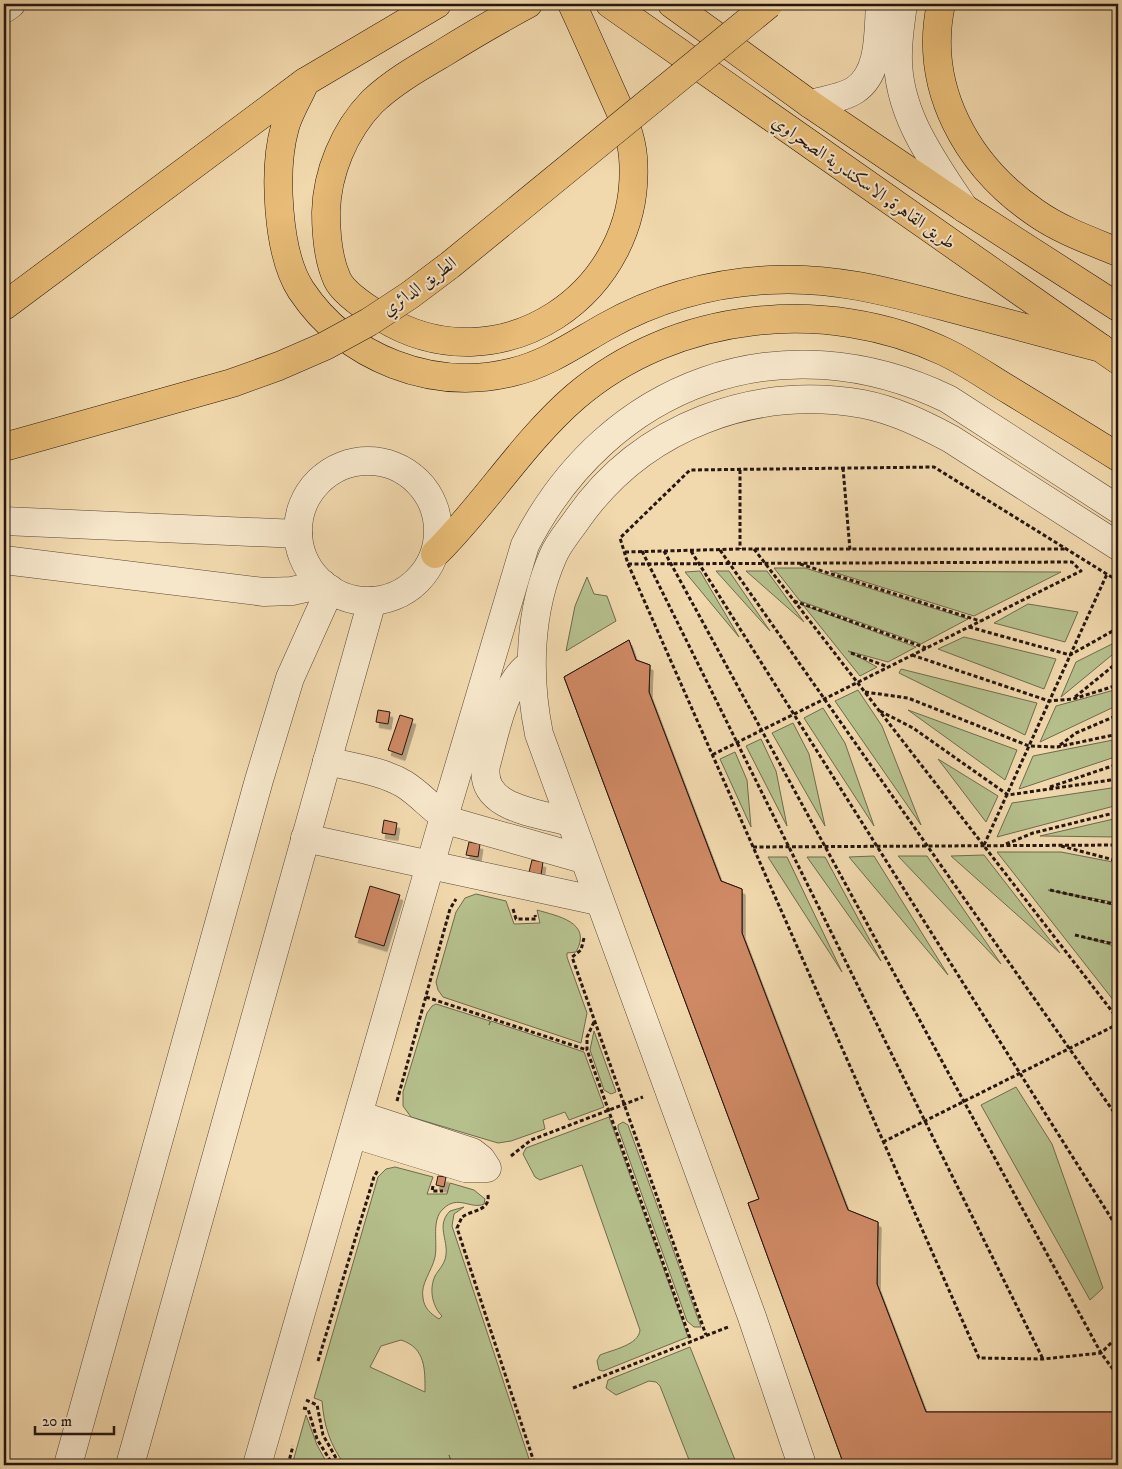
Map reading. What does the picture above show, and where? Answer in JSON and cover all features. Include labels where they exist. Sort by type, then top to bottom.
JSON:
[{"type":"highway","points":[[4,306],[305,82],[437,4]]},
{"type":"highway","points":[[528,4],[390,86],[370,104],[353,126],[331,175],[326,202],[326,230],[330,257],[338,282],[364,306],[394,325],[427,338],[463,342],[499,339],[533,329],[564,311],[591,287],[612,258],[626,226],[633,191],[633,155],[624,121],[572,4]]},
{"type":"highway","name":"طريق القاهرة, الاسكندرية الصحراوي","points":[[610,4],[1110,354]]},
{"type":"highway","name":"طريق القاهرة, الاسكندرية الصحراوي","points":[[672,4],[810,104],[964,208],[1118,307]]},
{"type":"highway","name":"الطريق الدائري","points":[[4,447],[232,383],[325,346],[368,322],[410,295],[450,265],[769,4]]},
{"type":"highway","points":[[941,4],[937,20],[939,71],[952,120],[974,156],[1003,187],[1036,214],[1074,234],[1118,252]]},
{"type":"highway","points":[[305,82],[285,126],[280,157],[279,188],[281,218],[294,279],[325,320],[365,351],[388,363],[412,371],[455,378],[489,377],[514,372],[554,356],[606,326],[670,299],[728,284],[806,279],[874,288],[1110,354]]},
{"type":"highway","points":[[434,554],[464,524],[553,418],[590,386],[631,360],[660,346],[691,334],[754,320],[787,318],[852,323],[915,340],[973,368],[1118,457]]},
{"type":"street","points":[[4,9],[12,4]]},
{"type":"street","points":[[810,104],[854,91],[867,77],[877,45],[880,4]]},
{"type":"street","points":[[903,4],[898,54],[901,86],[907,110],[920,139],[964,208]]},
{"type":"street","points":[[257,1465],[357,1125],[430,864],[525,545],[539,518],[571,473],[598,445],[622,425],[676,393],[705,381],[766,367],[828,365],[890,375],[920,385],[948,399],[1118,509]]},
{"type":"street","points":[[802,1465],[752,1317],[598,901],[539,734],[533,695],[531,664],[538,609],[554,554],[587,505],[619,471],[656,443],[683,427],[741,406],[803,398],[865,405],[895,413],[951,439],[1118,546]]},
{"type":"street","points":[[379,462],[405,471],[425,489],[436,514],[438,541],[434,554],[429,566],[410,587],[386,599],[372,601],[350,598],[326,587],[306,561],[298,534],[302,507],[308,494],[322,479],[338,467],[352,463],[379,462]]},
{"type":"street","points":[[4,521],[298,534]]},
{"type":"street","points":[[4,560],[264,592],[326,587]]},
{"type":"street","points":[[68,1465],[262,771],[290,678],[326,587]]},
{"type":"street","points":[[130,1465],[372,601]]},
{"type":"street","points":[[531,664],[517,676],[508,691],[486,765],[484,775],[486,785],[499,800],[570,822]]},
{"type":"street","points":[[327,761],[397,780],[418,793],[444,817],[462,825],[583,859]]},
{"type":"street","points":[[305,838],[598,901]]},
{"type":"street","points":[[357,1125],[390,1126],[472,1152],[481,1159],[487,1168],[471,1169],[357,1125]]},
{"type":"path","points":[[1118,581],[934,467],[690,470],[620,538],[628,564],[979,1358],[1043,1359],[1101,1353],[1118,1336]]},
{"type":"path","points":[[843,468],[850,550]]},
{"type":"path","points":[[740,470],[740,549]]},
{"type":"path","points":[[625,552],[740,549],[1067,549]]},
{"type":"path","points":[[754,549],[1118,1019]]},
{"type":"path","points":[[720,550],[1118,1118]]},
{"type":"path","points":[[664,551],[1101,1353],[1118,1376]]},
{"type":"path","points":[[692,551],[1118,1228]]},
{"type":"path","points":[[642,552],[1043,1359]]},
{"type":"path","points":[[628,564],[1072,562],[1081,571],[712,755]]},
{"type":"path","points":[[796,563],[980,621]]},
{"type":"path","points":[[984,845],[1106,574]]},
{"type":"path","points":[[793,600],[926,648]]},
{"type":"path","points":[[969,626],[1070,655],[1118,628]]},
{"type":"path","points":[[851,653],[888,667]]},
{"type":"path","points":[[912,655],[1049,701],[1073,699],[1118,685]]},
{"type":"path","points":[[1073,699],[1118,662]]},
{"type":"path","points":[[864,692],[908,698],[1029,746],[1057,747],[1118,734]]},
{"type":"path","points":[[878,710],[913,728],[1008,795],[1118,779]]},
{"type":"path","points":[[1057,747],[1076,733],[1118,715]]},
{"type":"path","points":[[1044,790],[1118,764]]},
{"type":"path","points":[[1004,845],[1032,833],[1118,812]]},
{"type":"path","points":[[753,848],[984,845],[1118,846]]},
{"type":"path","points":[[1058,845],[1093,856],[1118,861]]},
{"type":"path","points":[[1050,890],[1118,904]]},
{"type":"path","points":[[390,1126],[450,908],[460,895]]},
{"type":"path","points":[[583,935],[581,950],[572,957],[706,1335]]},
{"type":"path","points":[[1075,935],[1118,945]]},
{"type":"path","points":[[426,997],[588,1050]]},
{"type":"path","points":[[595,1022],[587,1037],[588,1050],[692,1341]]},
{"type":"path","points":[[883,1142],[1118,1024]]},
{"type":"path","points":[[506,1162],[520,1147],[530,1140],[667,1087]]},
{"type":"path","points":[[317,1364],[374,1177],[382,1167]]},
{"type":"path","points":[[484,1190],[488,1196],[487,1205],[462,1217],[457,1228],[535,1465]]},
{"type":"path","points":[[573,1388],[752,1317]]},
{"type":"path","points":[[300,1417],[308,1391]]},
{"type":"path","points":[[306,1400],[317,1405],[323,1435],[340,1465]]},
{"type":"path","points":[[303,1408],[308,1409],[317,1439],[333,1465]]},
{"type":"path","points":[[288,1465],[296,1436]]},
{"type":"green space","points":[[774,568],[805,568],[968,619],[921,644],[800,601]]},
{"type":"green space","points":[[700,571],[739,637],[685,572]]},
{"type":"green space","points":[[716,571],[729,571],[770,631]]},
{"type":"green space","points":[[746,571],[767,571],[804,622]]},
{"type":"green space","points":[[830,571],[1061,572],[974,616]]},
{"type":"green space","points":[[587,577],[594,594],[607,596],[616,621],[566,651],[575,606]]},
{"type":"green space","points":[[1028,604],[1078,612],[1065,642],[994,623]]},
{"type":"green space","points":[[803,605],[916,647],[888,662],[848,651],[877,667],[860,676]]},
{"type":"green space","points":[[964,637],[1056,659],[1044,689],[938,649]]},
{"type":"green space","points":[[1118,641],[1118,650],[1061,697],[1076,662]]},
{"type":"green space","points":[[901,669],[1037,703],[1025,735],[899,673]]},
{"type":"green space","points":[[1118,689],[1118,705],[1040,742],[1056,706]]},
{"type":"green space","points":[[858,690],[882,726],[921,825],[835,701]]},
{"type":"green space","points":[[823,708],[845,743],[874,826],[804,718]]},
{"type":"green space","points":[[908,710],[1017,750],[1005,780]]},
{"type":"green space","points":[[793,723],[809,754],[825,826],[772,733]]},
{"type":"green space","points":[[761,739],[776,771],[787,826],[746,746]]},
{"type":"green space","points":[[1118,739],[1118,756],[1019,789],[1033,756]]},
{"type":"green space","points":[[735,752],[747,780],[751,827],[720,759]]},
{"type":"green space","points":[[938,759],[998,796],[986,822]]},
{"type":"green space","points":[[1118,787],[1118,805],[997,837],[1012,803]]},
{"type":"green space","points":[[1118,818],[1118,837],[1040,836]]},
{"type":"green space","points":[[997,852],[1061,852],[1118,863],[1118,903],[1048,890],[1118,906],[1118,944],[1081,937],[1118,947],[1118,1006]]},
{"type":"green space","points":[[984,855],[1060,953],[951,856]]},
{"type":"green space","points":[[874,856],[948,975],[849,857]]},
{"type":"green space","points":[[898,856],[927,856],[1001,964]]},
{"type":"green space","points":[[768,857],[787,857],[842,972]]},
{"type":"green space","points":[[807,857],[825,857],[881,961]]},
{"type":"green space","points":[[476,894],[506,901],[514,924],[540,923],[537,910],[563,918],[576,927],[580,934],[580,942],[576,952],[567,953],[567,957],[587,1013],[581,1043],[443,997],[438,990],[436,982],[456,912],[465,898]]},
{"type":"green space","points":[[436,1004],[490,1021],[489,1025],[491,1021],[584,1052],[604,1107],[569,1120],[565,1112],[543,1120],[545,1129],[511,1141],[498,1143],[411,1117],[403,1106],[403,1092],[427,1013]]},
{"type":"green space","points":[[594,1031],[616,1092],[611,1094],[604,1090],[590,1050]]},
{"type":"green space","points":[[1016,1087],[1052,1144],[1103,1288],[1090,1300],[981,1105]]},
{"type":"green space","points":[[609,1117],[688,1337],[603,1371],[599,1370],[597,1361],[600,1355],[618,1349],[635,1340],[640,1330],[582,1165],[540,1180],[535,1177],[523,1154],[526,1148]]},
{"type":"green space","points":[[623,1122],[628,1125],[701,1327],[694,1327],[687,1321],[618,1128],[618,1125]]},
{"type":"green space","points":[[395,1167],[433,1177],[427,1194],[447,1194],[450,1183],[474,1190],[485,1199],[484,1204],[479,1205],[454,1203],[443,1209],[439,1214],[436,1225],[435,1257],[423,1288],[423,1298],[428,1310],[439,1319],[442,1316],[432,1297],[432,1286],[446,1255],[444,1222],[450,1211],[464,1207],[454,1214],[452,1226],[531,1465],[453,1465],[449,1455],[452,1465],[345,1465],[332,1443],[324,1419],[322,1401],[314,1398],[378,1177],[386,1169]],"holes":[[[401,1340],[409,1344],[420,1354],[424,1368],[425,1392],[370,1367],[381,1346]]]},
{"type":"green space","points":[[690,1347],[737,1465],[691,1465],[660,1386],[656,1382],[649,1381],[616,1395],[606,1388],[608,1380]]},
{"type":"green space","points":[[306,1415],[317,1445],[328,1465],[292,1465]]},
{"type":"building","points":[[629,640],[636,660],[650,665],[649,692],[721,881],[742,889],[742,933],[848,1210],[878,1222],[877,1284],[926,1412],[1118,1412],[1118,1465],[967,1465],[948,1418],[929,1419],[946,1465],[844,1465],[748,1203],[759,1199],[564,677]]},
{"type":"building","points":[[629,640],[636,660],[650,665],[649,692],[721,881],[742,889],[742,933],[848,1210],[878,1222],[877,1284],[926,1412],[1118,1412],[1118,1465],[844,1465],[748,1203],[759,1199],[564,677]]},
{"type":"building","points":[[378,710],[390,712],[388,724],[376,722]]},
{"type":"building","points":[[400,715],[413,719],[402,755],[388,750]]},
{"type":"building","points":[[384,820],[397,823],[395,835],[382,833]]},
{"type":"building","points":[[469,842],[480,844],[478,857],[466,855]]},
{"type":"building","points":[[532,860],[543,862],[541,875],[529,872]]},
{"type":"building","points":[[370,886],[400,895],[384,946],[355,937]]},
{"type":"building","points":[[438,1176],[446,1177],[444,1187],[436,1185]]}]
